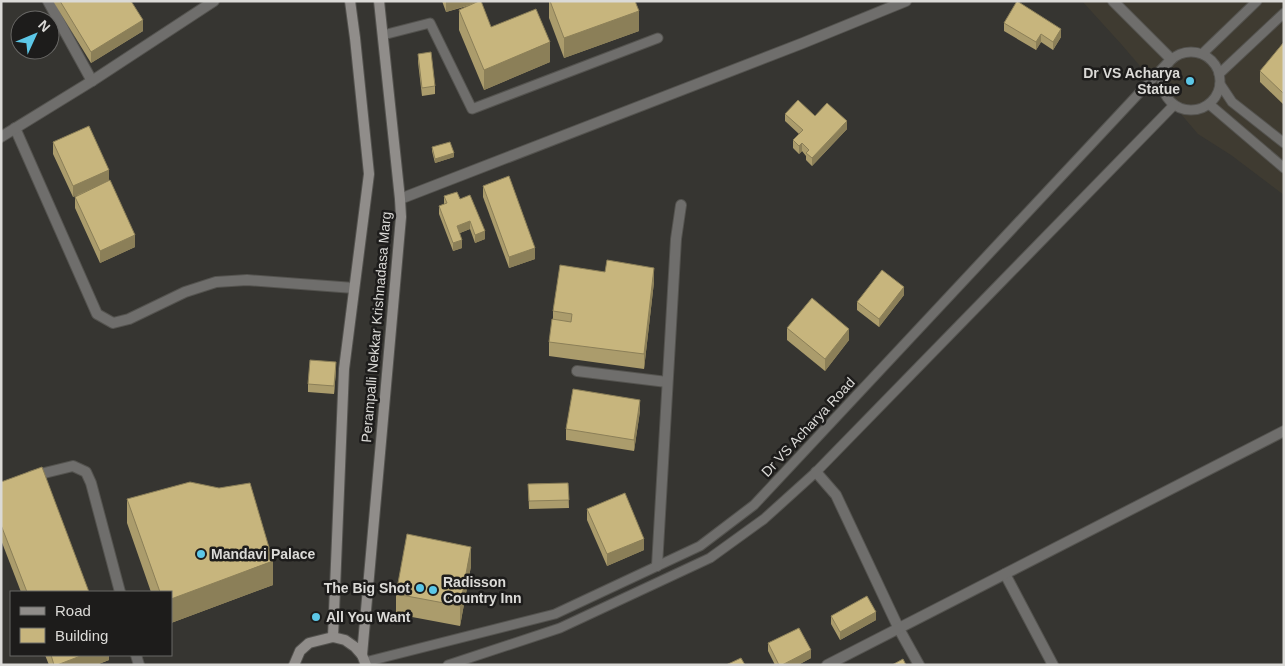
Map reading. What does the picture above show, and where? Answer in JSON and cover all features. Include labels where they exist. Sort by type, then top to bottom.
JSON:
[{"type":"main road","name":"Perampalli Nekkar Krishnadasa Marg","points":[[333,637],[344,369],[369,174],[356,38],[350,1]]},
{"type":"main road","name":"Perampalli Nekkar Krishnadasa Marg","points":[[364,661],[401,217],[379,1]]},
{"type":"main road","points":[[294,665],[300,651],[309,643],[333,637],[345,640],[355,647],[364,661]]},
{"type":"street","points":[[48,1],[92,80]]},
{"type":"street","points":[[1,137],[214,1]]},
{"type":"street","points":[[400,199],[803,43],[906,1]]},
{"type":"street","points":[[1113,1],[1171,59]]},
{"type":"street","points":[[15,128],[97,314],[113,323],[129,319],[185,292],[216,282],[247,280],[354,288]]},
{"type":"street","points":[[657,566],[676,239],[681,205]]},
{"type":"street","points":[[577,371],[668,382]]},
{"type":"street","points":[[827,665],[1284,431]]},
{"type":"street","points":[[26,477],[73,466],[86,472],[91,483],[120,591]]},
{"type":"street","points":[[816,472],[836,495],[899,628],[919,665]]},
{"type":"street","points":[[1005,574],[1053,665]]},
{"type":"lane","points":[[1202,54],[1257,1]]},
{"type":"lane","points":[[1219,74],[1284,13]]},
{"type":"lane","points":[[383,35],[430,23],[472,109],[658,38]]},
{"type":"lane","points":[[1194,52],[1210,59],[1216,66],[1220,84],[1218,92],[1209,104],[1201,109],[1183,109],[1174,105],[1166,97],[1162,87],[1162,76],[1165,66],[1171,59],[1178,54],[1194,52]]},
{"type":"lane","name":"Dr VS Acharya Road","points":[[364,661],[555,614],[700,546],[754,505],[1171,59]]},
{"type":"lane","points":[[1220,84],[1232,102],[1284,142]]},
{"type":"lane","points":[[1209,104],[1284,168]]},
{"type":"lane","points":[[448,665],[560,628],[710,558],[764,519],[816,472],[1174,105]]},
{"type":"shaded area","points":[[1082,1],[1284,1],[1284,195],[1231,155],[1198,134]]},
{"type":"building","points":[[60,1],[131,1],[143,20],[91,52]]},
{"type":"building","points":[[481,1],[491,27],[536,9],[550,42],[484,70],[459,10]]},
{"type":"building","points":[[550,1],[635,1],[639,11],[564,38]]},
{"type":"building","points":[[1017,1],[1061,29],[1053,42],[1041,34],[1036,42],[1004,23]]},
{"type":"building","points":[[1284,42],[1284,94],[1260,71]]},
{"type":"building","points":[[431,52],[435,86],[422,88],[418,54]]},
{"type":"building","points":[[798,100],[815,116],[827,103],[847,121],[812,158],[806,153],[809,150],[802,143],[799,146],[793,140],[803,130],[785,114]]},
{"type":"building","points":[[89,126],[109,170],[73,186],[53,142]]},
{"type":"building","points":[[450,142],[454,153],[435,159],[432,147]]},
{"type":"building","points":[[509,176],[535,248],[509,257],[483,186]]},
{"type":"building","points":[[110,180],[135,235],[100,251],[75,197]]},
{"type":"building","points":[[457,192],[460,199],[470,195],[485,231],[475,235],[470,221],[457,226],[462,240],[453,243],[439,206],[447,203],[444,196]]},
{"type":"building","points":[[607,260],[654,268],[644,354],[549,342],[552,319],[571,322],[572,314],[553,311],[560,265],[605,272]]},
{"type":"building","points":[[882,270],[904,287],[879,319],[857,302]]},
{"type":"building","points":[[812,298],[849,329],[825,359],[787,328]]},
{"type":"building","points":[[310,360],[336,362],[334,386],[308,384]]},
{"type":"building","points":[[573,389],[640,400],[634,440],[566,429]]},
{"type":"building","points":[[42,467],[89,591],[27,591],[1,525],[1,482]]},
{"type":"building","name":"Mandavi Palace","points":[[190,482],[219,488],[250,483],[273,561],[172,599],[172,591],[160,591],[127,499]]},
{"type":"building","points":[[568,483],[569,500],[529,501],[528,484]]},
{"type":"building","points":[[625,493],[644,539],[607,554],[587,509]]},
{"type":"building","name":"Radisson Country Inn","points":[[407,534],[471,547],[460,606],[396,594]]},
{"type":"building","points":[[867,596],[876,612],[840,632],[831,616]]},
{"type":"building","points":[[799,628],[811,650],[779,665],[768,643]]},
{"type":"building","points":[[51,656],[80,656],[57,665],[54,665]]},
{"type":"building","points":[[741,658],[745,665],[726,665]]},
{"type":"building","points":[[903,659],[906,665],[892,665]]},
{"type":"place","name":"Dr VS Acharya Statue","points":[[1190,81]]},
{"type":"place","name":"Mandavi Palace","points":[[201,554]]},
{"type":"place","name":"The Big Shot","points":[[420,588]]},
{"type":"place","name":"Radisson Country Inn","points":[[433,590]]},
{"type":"place","name":"All You Want","points":[[316,617]]}]
